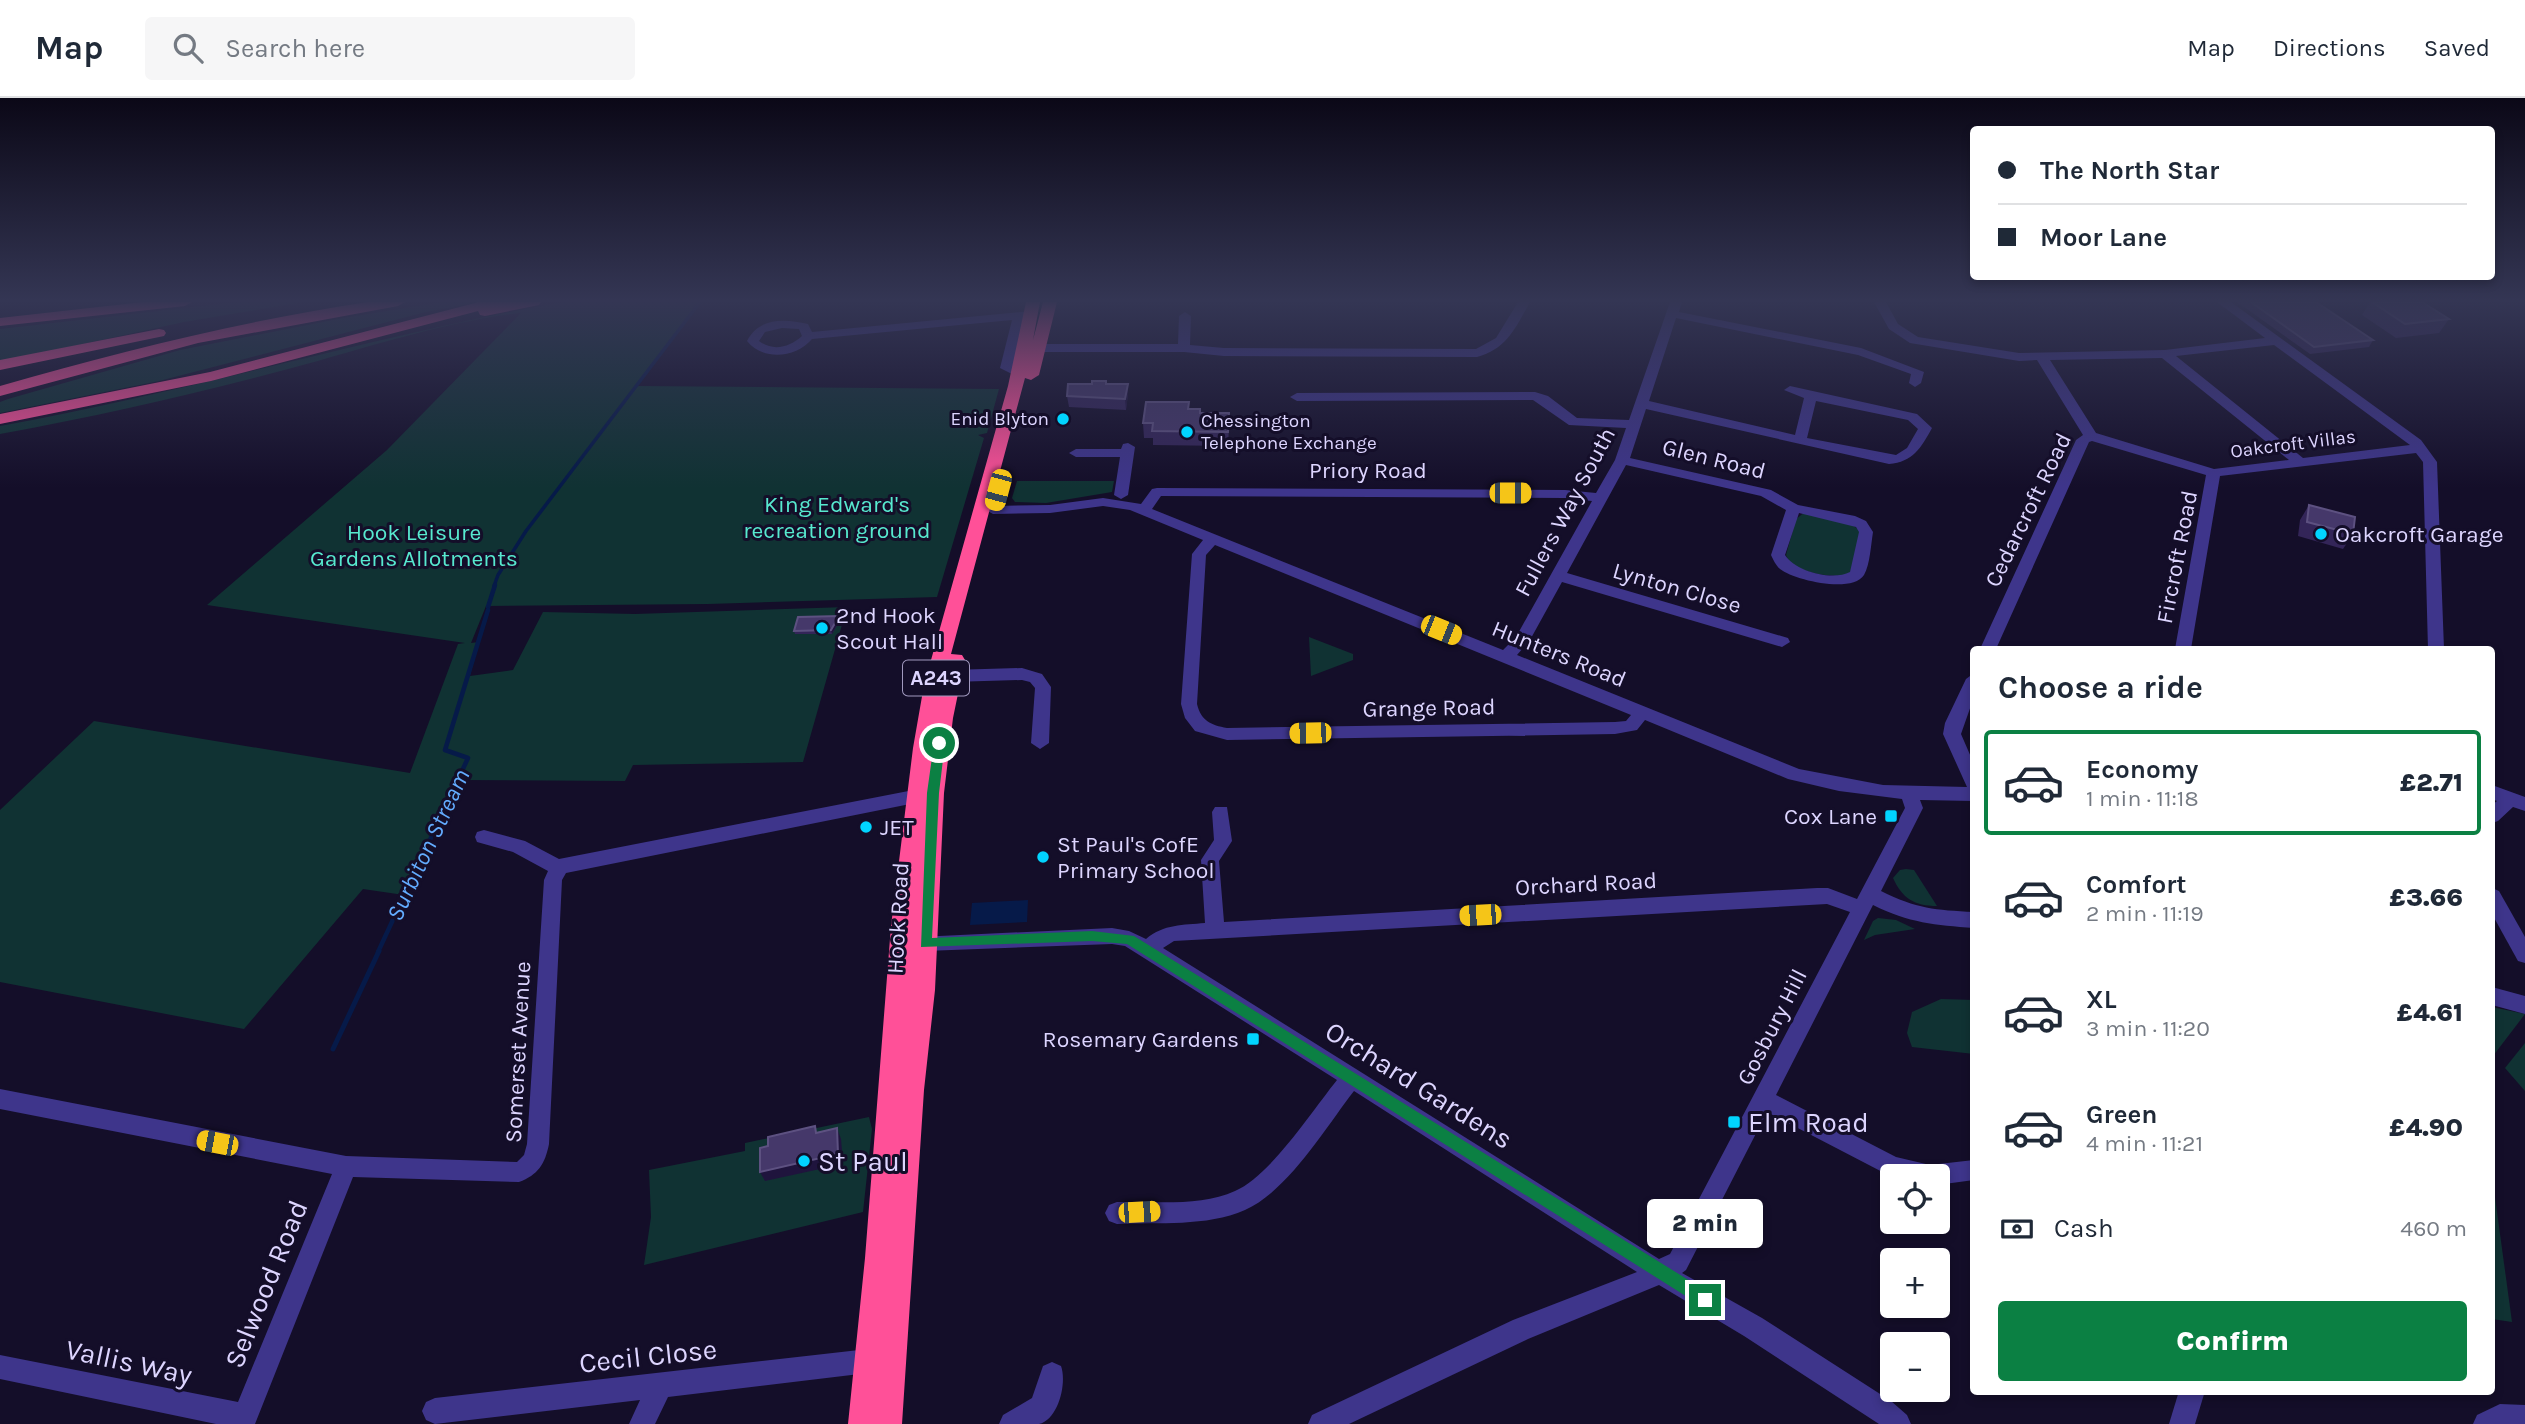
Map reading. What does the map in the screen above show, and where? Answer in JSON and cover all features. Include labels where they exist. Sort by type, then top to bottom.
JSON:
[{"type":"highway","points":[[0,378],[53,364]]},
{"type":"highway","points":[[0,390],[94,364]]},
{"type":"highway","points":[[0,419],[151,389],[252,364]]},
{"type":"highway","name":"Hook Road","points":[[887,1424],[911,1090],[923,990],[925,794],[934,685],[1018,373],[1023,364]]},
{"type":"highway","name":"Hook Road","points":[[863,1424],[879,1258],[903,926],[925,794],[951,676],[1028,364]]},
{"type":"street","points":[[1008,364],[1006,368],[1018,373]]},
{"type":"street","name":"Fullers Way South","points":[[1507,656],[1522,640],[1622,460],[1655,364]]},
{"type":"street","points":[[1892,364],[1918,372],[1915,383]]},
{"type":"street","name":"Cedarcroft Road","points":[[1989,646],[2083,440],[2091,436],[2046,364]]},
{"type":"street","points":[[2177,364],[2300,462]]},
{"type":"street","points":[[2306,364],[2420,448],[2430,462],[2436,646]]},
{"type":"street","points":[[1642,404],[1889,460],[1903,460],[1910,455],[1925,428],[1912,417],[1790,390]]},
{"type":"street","points":[[1470,396],[1473,412]]},
{"type":"street","points":[[1300,399],[1382,403],[1470,396],[1535,396],[1544,399],[1574,422],[1636,424]]},
{"type":"street","points":[[1800,440],[1811,396]]},
{"type":"street","name":"Oakcroft Villas","points":[[2091,436],[2213,472],[2420,448]]},
{"type":"street","points":[[1076,453],[1127,450],[1123,497]]},
{"type":"street","name":"Glen Road","points":[[1622,460],[1766,493],[1794,508],[1850,519],[1861,524],[1866,532],[1857,574],[1852,578],[1837,580],[1784,565],[1778,555],[1794,508]]},
{"type":"street","name":"Fircroft Road","points":[[2184,646],[2214,482],[2213,472]]},
{"type":"street","name":"Priory Road","points":[[1144,510],[1157,492],[1565,494],[1600,498]]},
{"type":"street","name":"Hunters Road","points":[[993,510],[1038,510],[1123,497],[1144,510],[1794,774],[1837,787],[1909,795]]},
{"type":"street","name":"Grange Road","points":[[1213,538],[1199,554],[1189,704],[1191,716],[1198,725],[1210,732],[1227,734],[1615,728],[1631,726],[1642,713]]},
{"type":"street","name":"Lynton Close","points":[[1559,576],[1782,642]]},
{"type":"street","points":[[951,676],[1022,674],[1036,678],[1043,687],[1040,743]]},
{"type":"street","points":[[1970,688],[1954,723],[1952,734],[1970,775]]},
{"type":"street","points":[[484,837],[518,846],[545,863],[559,868],[569,863],[925,794]]},
{"type":"street","points":[[1909,795],[1970,794]]},
{"type":"street","name":"Gosbury Hill","points":[[1658,1272],[1678,1262],[1764,1100],[1914,808],[1909,795]]},
{"type":"street","points":[[1215,930],[1210,860],[1223,841],[1222,812]]},
{"type":"street","name":"Somerset Avenue","points":[[0,1099],[346,1166],[519,1172],[530,1167],[535,1160],[538,1144],[553,880],[559,868]]},
{"type":"street","name":"Orchard Road","points":[[1148,949],[1161,937],[1173,933],[1817,896],[1865,901],[1926,917],[1970,920]]},
{"type":"street","points":[[2495,901],[2525,954]]},
{"type":"street","name":"Orchard Gardens","points":[[925,943],[1112,936],[1129,939],[1658,1272],[1753,1327],[1882,1410],[1898,1424]]},
{"type":"street","points":[[2495,997],[2525,1005]]},
{"type":"street","points":[[1117,1213],[1206,1208],[1240,1200],[1263,1186],[1351,1078]]},
{"type":"street","points":[[1764,1100],[1893,1167],[1930,1175],[1970,1170]]},
{"type":"street","name":"Selwood Road","points":[[244,1419],[346,1166]]},
{"type":"street","points":[[1321,1424],[1522,1329],[1636,1285],[1658,1272]]},
{"type":"street","name":"Cecil Close","points":[[435,1411],[868,1362]]},
{"type":"street","name":"Vallis Way","points":[[0,1367],[244,1419]]},
{"type":"street","points":[[1012,1424],[1034,1416],[1050,1396],[1052,1375]]},
{"type":"street","points":[[642,1424],[659,1387]]},
{"type":"street","points":[[2182,1424],[2191,1395]]},
{"type":"street","points":[[2486,1424],[2500,1417],[2525,1418]]},
{"type":"green space","points":[[131,364],[225,364],[159,381],[0,413],[0,402]]},
{"type":"green space","points":[[282,364],[307,364],[184,396],[0,434],[0,426]]},
{"type":"green space","points":[[471,364],[654,364],[637,386],[999,389],[987,433],[978,435],[984,438],[937,597],[708,604],[486,606],[471,643],[479,642],[470,676],[513,670],[543,612],[635,614],[847,607],[803,762],[633,765],[625,781],[457,780],[404,895],[363,889],[244,1029],[0,982],[0,810],[94,721],[410,773],[458,644],[465,643],[207,605],[387,450]]},
{"type":"green space","points":[[1017,481],[1114,481],[1112,492],[1046,503],[1015,502],[1012,498]]},
{"type":"green space","points":[[1805,512],[1841,520],[1860,531],[1851,574],[1835,576],[1814,573],[1790,561],[1786,555],[1796,519]]},
{"type":"green space","points":[[1309,637],[1353,654],[1353,660],[1311,676]]},
{"type":"green space","points":[[1900,870],[1914,870],[1937,906],[1910,900],[1900,891],[1893,878]]},
{"type":"green space","points":[[1878,918],[1896,920],[1915,929],[1875,935],[1864,940],[1873,921]]},
{"type":"green space","points":[[1941,999],[1970,1000],[1970,1054],[1912,1047],[1907,1033],[1912,1012]]},
{"type":"green space","points":[[2495,1008],[2525,1014],[2495,1053]]},
{"type":"green space","points":[[2525,1043],[2525,1091],[2505,1068]]},
{"type":"green space","points":[[869,1117],[872,1129],[863,1212],[644,1265],[651,1217],[649,1170],[745,1151],[745,1143]]},
{"type":"green space","points":[[2495,1197],[2512,1322],[2495,1319]]},
{"type":"water","points":[[1028,900],[1027,922],[970,925],[972,903]]},
{"type":"building","points":[[1092,381],[1128,384],[1125,399],[1067,396],[1068,384],[1092,384]]},
{"type":"building","points":[[1146,402],[1189,402],[1188,409],[1200,409],[1200,413],[1229,413],[1228,432],[1152,431],[1153,423],[1143,423]]},
{"type":"building","points":[[2309,505],[2355,517],[2353,534],[2307,522]]},
{"type":"building","points":[[839,616],[831,630],[794,631],[798,617]]},
{"type":"building","points":[[815,1126],[816,1133],[837,1128],[838,1154],[760,1172],[760,1148],[768,1146],[768,1137]]},
{"type":"waterway","name":"Surbiton Stream","points":[[494,586],[526,531],[653,364]]},
{"type":"waterway","name":"Surbiton Stream","points":[[488,607],[495,585]]},
{"type":"waterway","name":"Surbiton Stream","points":[[378,952],[468,758],[445,750],[488,610]]},
{"type":"waterway","name":"Surbiton Stream","points":[[333,1049],[379,951]]},
{"type":"place","name":"Enid Blyton","points":[[1063,419]]},
{"type":"place","name":"Chessington Telephone Exchange","points":[[1187,432]]},
{"type":"place","name":"Oakcroft Garage","points":[[2321,534]]},
{"type":"place","name":"2nd Hook Scout Hall","points":[[822,628]]},
{"type":"place","name":"Cox Lane","points":[[1891,816]]},
{"type":"place","name":"JET","points":[[866,827]]},
{"type":"place","name":"St Paul's CofE Primary School","points":[[1043,857]]},
{"type":"place","name":"Rosemary Gardens","points":[[1253,1039]]},
{"type":"place","name":"Elm Road","points":[[1734,1122]]},
{"type":"place","name":"St Paul","points":[[804,1161]]},
{"type":"route","points":[[939,743],[933,793],[925,943],[1092,936],[1129,939],[1705,1300]]},
{"type":"park label","name":"King Edward's recreation ground","points":[[837,517]]},
{"type":"park label","name":"Hook Leisure Gardens Allotments","points":[[414,545]]}]
